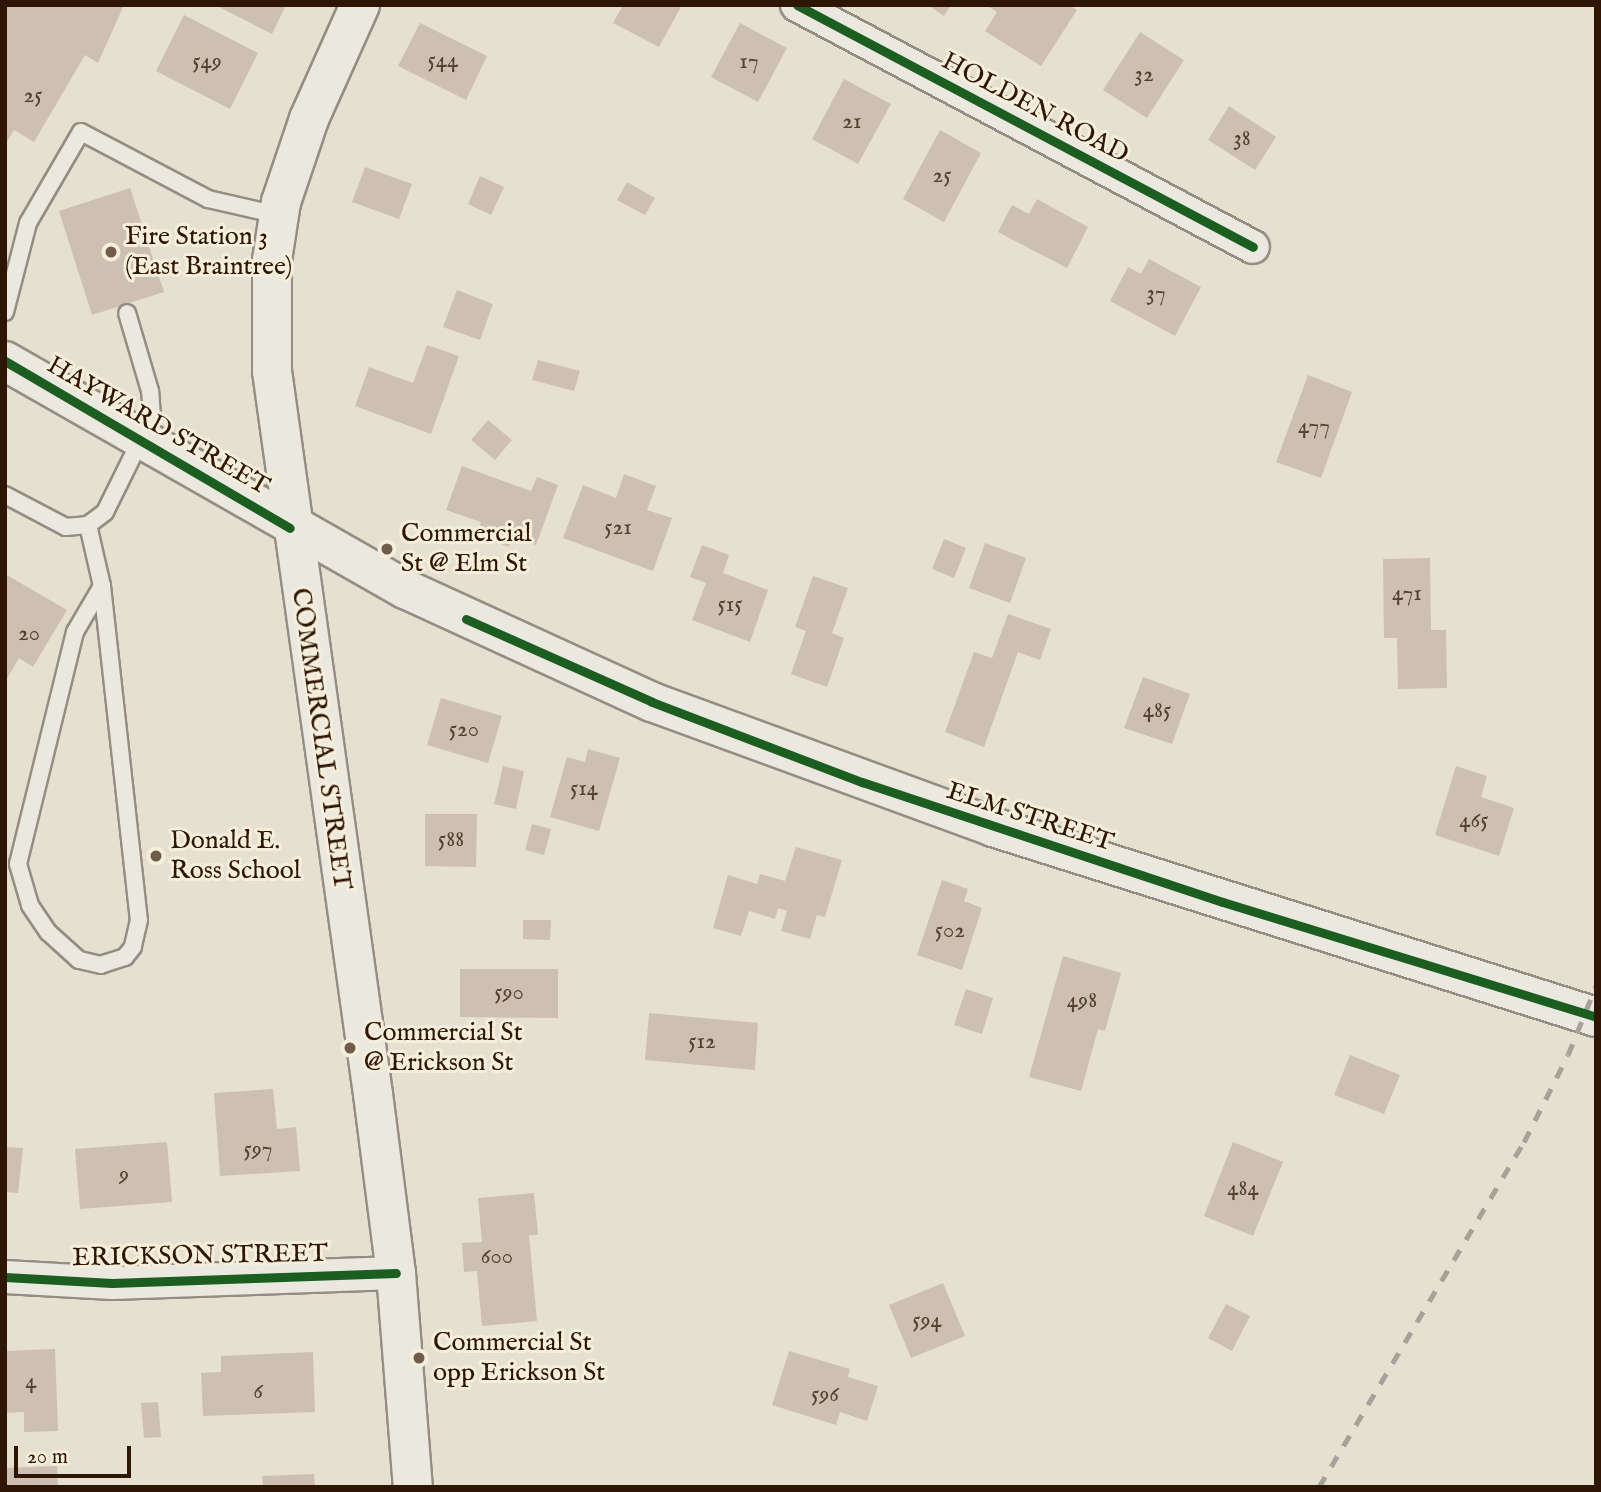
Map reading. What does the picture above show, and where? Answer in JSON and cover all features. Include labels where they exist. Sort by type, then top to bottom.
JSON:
[{"type":"main road","name":"COMMERCIAL STREET","points":[[360,5],[309,119],[278,215],[272,260],[272,371],[290,527],[396,1273],[413,1487]]},
{"type":"main road","name":"HAYWARD STREET","points":[[5,361],[290,527]]},
{"type":"main road","name":"ELM STREET","points":[[290,527],[498,634],[641,697],[790,756],[1005,831],[1596,1017]]},
{"type":"street","name":"HOLDEN ROAD","points":[[797,5],[1253,247]]},
{"type":"street","name":"ERICKSON STREET","points":[[5,1277],[112,1283],[396,1273]]},
{"type":"lane","points":[[5,313],[28,223],[80,132],[208,199],[278,215]]},
{"type":"lane","points":[[5,495],[66,527],[88,525],[105,512],[142,441],[152,404],[127,313]]},
{"type":"lane","points":[[88,525],[102,586],[139,920],[133,947],[124,957],[101,965],[79,960],[48,932],[30,905],[18,864],[75,632],[102,586]]},
{"type":"building","points":[[5,5],[124,5],[98,63],[85,55],[34,142],[14,130],[5,145]]},
{"type":"building","points":[[215,5],[286,5],[272,34]]},
{"type":"building","points":[[623,5],[682,5],[659,47],[613,23]]},
{"type":"building","points":[[928,5],[951,5],[944,16]]},
{"type":"building","points":[[986,5],[1069,5],[1077,10],[1041,66],[985,31],[997,12]]},
{"type":"building","points":[[184,15],[258,53],[230,109],[156,71]]},
{"type":"building","points":[[420,23],[487,56],[466,100],[398,66]]},
{"type":"building","points":[[740,23],[787,48],[758,102],[711,77]]},
{"type":"building","points":[[1140,32],[1184,60],[1147,118],[1103,90]]},
{"type":"building","points":[[844,79],[891,104],[858,164],[812,139]]},
{"type":"building","points":[[1229,106],[1276,137],[1255,170],[1208,140]]},
{"type":"building","points":[[940,130],[981,153],[944,222],[903,199]]},
{"type":"building","points":[[365,167],[412,184],[399,219],[352,202]]},
{"type":"building","points":[[480,176],[504,187],[491,215],[468,204]]},
{"type":"building","points":[[627,182],[655,198],[645,215],[617,200]]},
{"type":"building","name":"Fire Station 3 (East Braintree)","points":[[130,188],[164,292],[92,315],[59,211]]},
{"type":"building","points":[[1037,199],[1088,227],[1067,268],[998,232],[1012,205],[1029,214]]},
{"type":"building","points":[[1149,259],[1201,287],[1175,336],[1110,301],[1128,267],[1141,274]]},
{"type":"building","points":[[457,290],[493,304],[480,340],[443,327]]},
{"type":"building","points":[[427,345],[459,356],[431,434],[355,406],[369,367],[413,383]]},
{"type":"building","points":[[538,360],[580,371],[574,391],[532,380]]},
{"type":"building","points":[[1308,375],[1352,392],[1321,478],[1276,462]]},
{"type":"building","points":[[488,420],[512,440],[495,460],[471,440]]},
{"type":"building","points":[[462,466],[531,491],[537,477],[558,485],[536,545],[512,537],[509,547],[477,535],[481,522],[446,510]]},
{"type":"building","points":[[624,474],[656,486],[647,510],[672,518],[653,571],[563,538],[583,485],[616,498]]},
{"type":"building","points":[[944,539],[966,548],[954,578],[932,569]]},
{"type":"building","points":[[985,543],[1026,558],[1010,603],[969,588]]},
{"type":"building","points":[[702,545],[729,555],[723,573],[768,590],[750,642],[692,620],[706,583],[690,577]]},
{"type":"building","points":[[1430,558],[1431,630],[1446,630],[1447,688],[1398,689],[1397,638],[1384,638],[1383,559]]},
{"type":"building","points":[[5,574],[67,610],[33,667],[19,658],[5,682]]},
{"type":"building","points":[[813,576],[848,588],[832,633],[844,638],[827,687],[791,674],[806,631],[795,627]]},
{"type":"building","points":[[1008,614],[1051,629],[1040,660],[1018,652],[984,747],[945,732],[974,652],[992,658]]},
{"type":"building","points":[[1143,677],[1190,694],[1172,744],[1124,728]]},
{"type":"building","points":[[441,698],[502,716],[488,763],[427,745]]},
{"type":"building","points":[[588,749],[620,758],[599,831],[550,817],[567,757],[585,762]]},
{"type":"building","points":[[503,766],[524,771],[516,809],[494,804]]},
{"type":"building","points":[[1456,766],[1487,776],[1481,797],[1514,808],[1499,856],[1435,835]]},
{"type":"building","points":[[425,814],[477,814],[476,867],[425,866]]},
{"type":"building","points":[[532,824],[551,829],[544,855],[525,850]]},
{"type":"building","points":[[796,847],[842,860],[825,917],[817,915],[810,939],[781,931],[787,911],[778,908],[775,919],[749,911],[741,936],[713,928],[728,875],[757,884],[760,874],[785,881]]},
{"type":"building","points":[[942,880],[968,889],[964,901],[982,908],[962,970],[917,955]]},
{"type":"building","points":[[523,920],[551,920],[550,940],[523,939]]},
{"type":"building","points":[[1063,956],[1121,973],[1105,1031],[1098,1029],[1081,1091],[1029,1077]]},
{"type":"building","points":[[460,969],[558,969],[558,1018],[460,1017]]},
{"type":"building","points":[[966,989],[993,998],[982,1034],[954,1025]]},
{"type":"building","points":[[649,1013],[758,1023],[755,1070],[645,1060]]},
{"type":"building","points":[[1350,1055],[1400,1075],[1384,1114],[1334,1095]]},
{"type":"building","points":[[273,1089],[277,1129],[296,1127],[300,1171],[220,1176],[214,1093]]},
{"type":"building","points":[[167,1142],[172,1202],[80,1209],[75,1149]]},
{"type":"building","points":[[1233,1142],[1283,1162],[1253,1236],[1204,1216]]},
{"type":"building","points":[[5,1147],[23,1148],[18,1193],[5,1192]]},
{"type":"building","points":[[534,1193],[538,1235],[529,1235],[537,1321],[482,1326],[477,1271],[464,1272],[462,1243],[482,1242],[478,1198]]},
{"type":"building","points":[[943,1283],[965,1336],[911,1358],[889,1305]]},
{"type":"building","points":[[1226,1304],[1250,1316],[1232,1351],[1208,1338]]},
{"type":"building","points":[[55,1349],[58,1431],[24,1432],[24,1412],[5,1413],[5,1351]]},
{"type":"building","points":[[789,1351],[850,1369],[848,1377],[878,1386],[867,1421],[840,1412],[836,1425],[772,1405]]},
{"type":"building","points":[[313,1352],[315,1412],[203,1416],[201,1373],[221,1372],[221,1356]]},
{"type":"building","points":[[158,1402],[161,1437],[144,1438],[141,1403]]},
{"type":"building","points":[[57,1466],[58,1487],[7,1487],[6,1468]]},
{"type":"building","points":[[314,1474],[315,1487],[263,1487],[262,1476]]},
{"type":"railway","points":[[1319,1487],[1524,1142],[1568,1055],[1596,986]]},
{"type":"cycle path","points":[[797,5],[1253,247]]},
{"type":"cycle path","points":[[5,361],[290,528]]},
{"type":"cycle path","points":[[466,619],[652,702],[862,782],[1223,902],[1596,1017]]},
{"type":"cycle path","points":[[5,1277],[112,1283],[396,1273]]},
{"type":"place","name":"Fire Station 3 (East Braintree)","points":[[111,252]]},
{"type":"place","name":"Commercial St @ Elm St","points":[[387,549]]},
{"type":"place","name":"Donald E. Ross School","points":[[156,856]]},
{"type":"place","name":"Commercial St @ Erickson St","points":[[350,1048]]},
{"type":"place","name":"Commercial St opp Erickson St","points":[[419,1358]]}]
